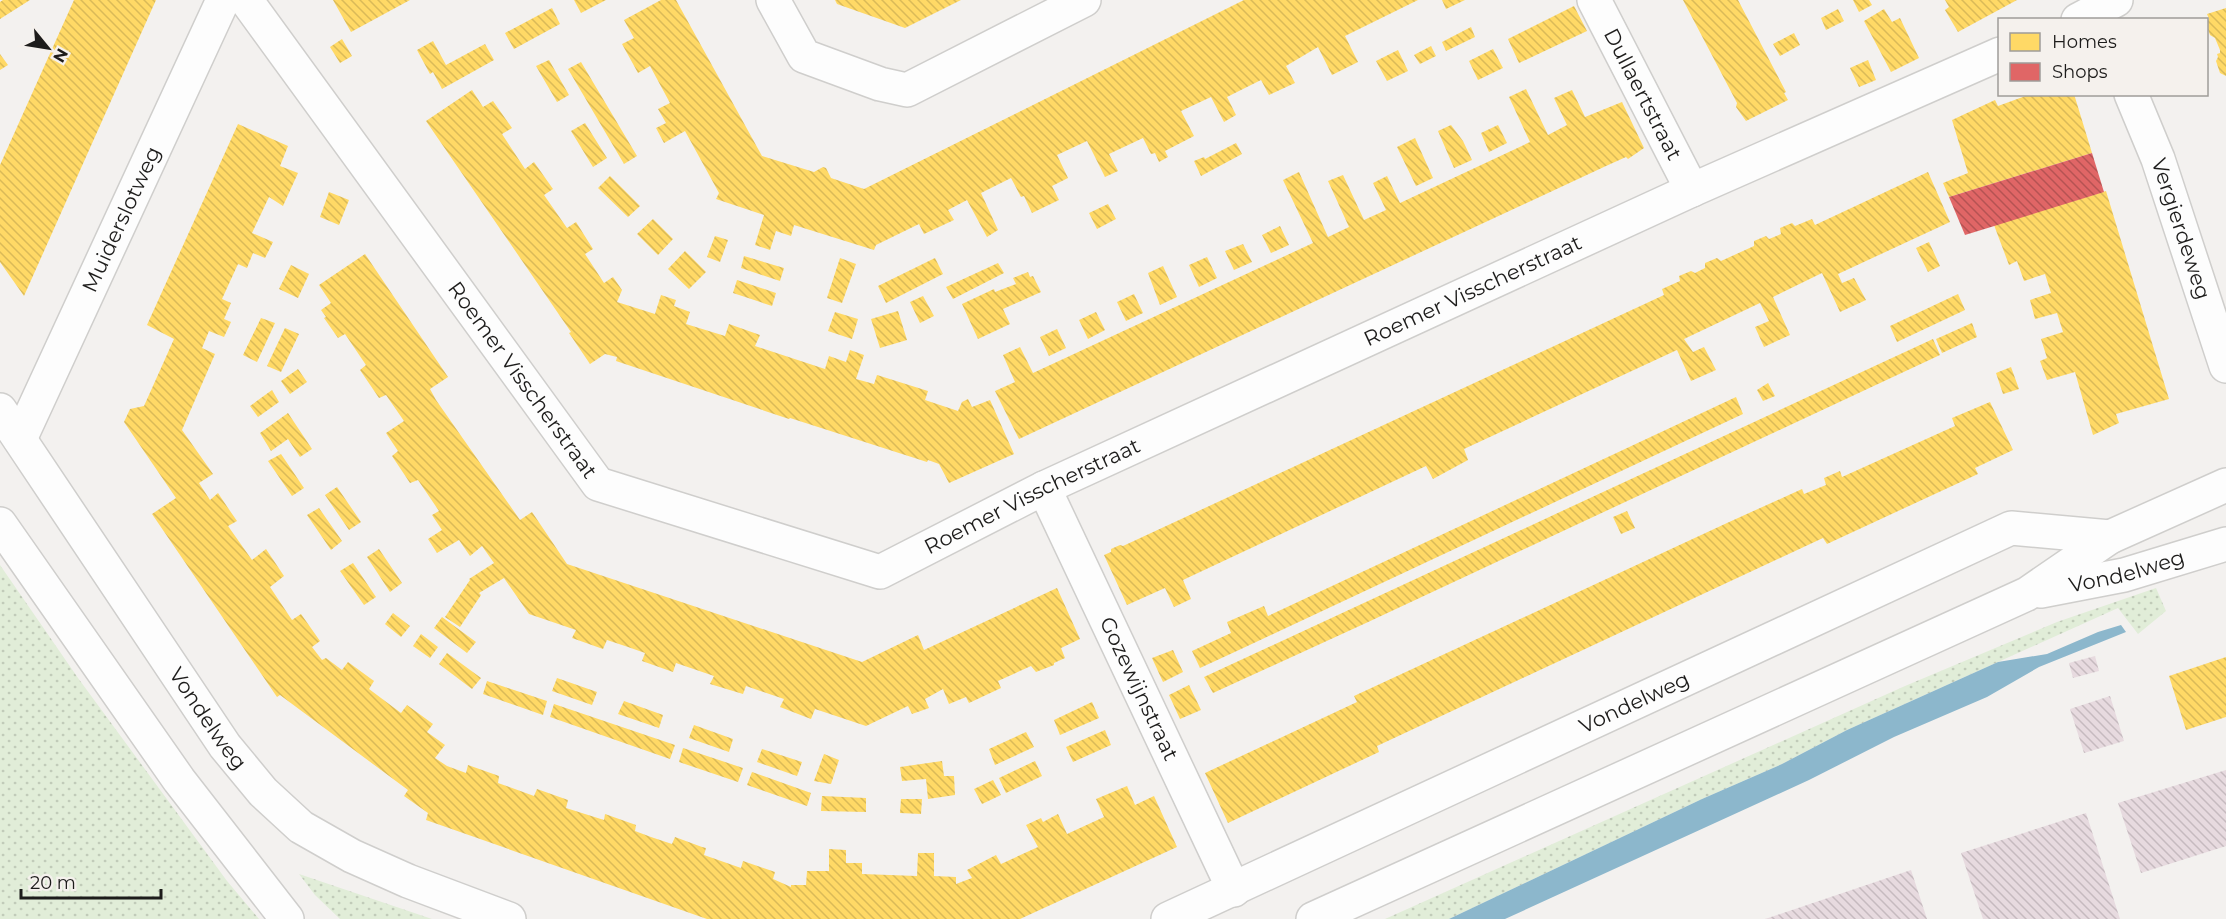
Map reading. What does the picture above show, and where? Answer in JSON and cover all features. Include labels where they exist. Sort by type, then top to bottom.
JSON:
[{"type":"street","name":"Muiderslotweg","points":[[20,439],[224,0]]},
{"type":"street","name":"Roemer Visscherstraat","points":[[246,0],[598,484],[880,572],[1044,488],[1692,190],[1998,55]]},
{"type":"street","points":[[773,0],[804,56],[880,84],[907,90],[1084,0]]},
{"type":"street","name":"Dullaertstraat","points":[[1594,0],[1692,190]]},
{"type":"street","name":"Vergierdeweg","points":[[2132,96],[2158,159],[2226,366]]},
{"type":"street","name":"Vondelweg","points":[[0,410],[225,746],[263,792],[301,827],[352,856],[408,881],[509,919]]},
{"type":"street","name":"Vondelweg","points":[[1313,919],[2027,594],[2110,537],[2226,485]]},
{"type":"street","name":"Gozewijnstraat","points":[[1044,488],[1234,890]]},
{"type":"street","points":[[0,524],[179,780],[287,919]]},
{"type":"street","name":"Vondelweg","points":[[1168,919],[2011,528],[2110,537]]},
{"type":"street","name":"Vondelweg","points":[[2027,594],[2124,575],[2226,544]]},
{"type":"green space","points":[[0,565],[78,678],[227,881],[259,919],[0,919]]},
{"type":"green space","points":[[2156,588],[2166,611],[2138,634],[2118,608],[1847,730],[1782,764],[1702,799],[1449,919],[1385,919],[1905,686],[2057,622]]},
{"type":"green space","points":[[299,874],[432,919],[340,919],[315,895]]},
{"type":"water","points":[[2121,625],[2126,632],[2039,667],[1987,697],[1894,737],[1809,780],[1505,919],[1449,919],[1702,799],[1782,764],[1847,730],[1998,662],[2047,654],[2098,632]]},
{"type":"building: Homes","points":[[30,0],[0,19],[0,2]]},
{"type":"building: Homes","points":[[74,0],[156,0],[24,296],[0,262],[0,165]]},
{"type":"building: Homes","points":[[333,0],[410,0],[351,32]]},
{"type":"building: Homes","points":[[574,0],[606,0],[581,13]]},
{"type":"building: Homes","points":[[661,0],[676,0],[762,156],[814,172],[823,167],[826,168],[831,178],[864,189],[1244,0],[1418,0],[1345,36],[1358,62],[1332,75],[1318,47],[1286,66],[1295,83],[1269,95],[1261,80],[1227,97],[1236,115],[1224,122],[1211,97],[1181,111],[1194,136],[1165,151],[1168,157],[1159,162],[1155,153],[1151,154],[1143,138],[1109,154],[1118,171],[1105,177],[1087,141],[1057,155],[1068,178],[1052,186],[1059,200],[1032,213],[1024,196],[1021,197],[1011,178],[981,193],[998,230],[987,237],[967,200],[948,210],[954,220],[924,234],[919,224],[876,245],[874,250],[794,225],[791,236],[776,231],[770,250],[755,245],[764,215],[716,199],[719,193],[685,131],[664,143],[656,128],[666,123],[658,109],[670,103],[650,66],[638,73],[622,44],[634,38],[624,20]]},
{"type":"building: Homes","points":[[835,0],[961,0],[905,28],[837,4]]},
{"type":"building: Homes","points":[[1442,0],[1465,0],[1446,9]]},
{"type":"building: Homes","points":[[1683,0],[1738,0],[1788,100],[1746,121],[1736,107],[1737,103]]},
{"type":"building: Homes","points":[[1853,0],[1869,0],[1872,5],[1859,12]]},
{"type":"building: Homes","points":[[1945,0],[2017,0],[1958,32],[1945,10],[1949,7]]},
{"type":"building: Homes","points":[[1574,6],[1587,31],[1519,63],[1508,39]]},
{"type":"building: Homes","points":[[552,8],[560,24],[514,49],[505,33]]},
{"type":"building: Homes","points":[[2226,8],[2226,76],[2220,73],[2216,61],[2220,50],[2208,30],[2207,14]]},
{"type":"building: Homes","points":[[1838,9],[1844,21],[1826,30],[1821,18]]},
{"type":"building: Homes","points":[[1884,9],[1892,22],[1900,18],[1919,58],[1891,72],[1864,21]]},
{"type":"building: Homes","points":[[1471,27],[1475,37],[1446,51],[1442,42]]},
{"type":"building: Homes","points":[[1794,33],[1800,45],[1780,56],[1773,44]]},
{"type":"building: Homes","points":[[342,39],[352,56],[340,63],[330,47]]},
{"type":"building: Homes","points":[[433,41],[446,65],[485,44],[494,60],[442,89],[433,72],[430,74],[417,50]]},
{"type":"building: Homes","points":[[1431,46],[1436,56],[1420,64],[1414,55]]},
{"type":"building: Homes","points":[[1493,49],[1503,68],[1478,80],[1469,61]]},
{"type":"building: Homes","points":[[1398,50],[1408,71],[1387,81],[1376,61]]},
{"type":"building: Homes","points":[[0,54],[8,65],[0,70]]},
{"type":"building: Homes","points":[[549,60],[569,95],[557,102],[536,66]]},
{"type":"building: Homes","points":[[1868,60],[1876,80],[1859,87],[1850,68]]},
{"type":"building: Homes","points":[[581,62],[637,156],[624,164],[568,69]]},
{"type":"building: Homes","points":[[1526,89],[1548,135],[1567,125],[1554,98],[1572,90],[1585,117],[1622,102],[1644,148],[1628,159],[1626,157],[1606,166],[1019,439],[995,391],[1015,382],[1003,355],[1020,347],[1033,373],[1313,243],[1283,180],[1299,172],[1328,237],[1349,227],[1328,181],[1343,175],[1364,220],[1386,210],[1373,183],[1387,176],[1400,203],[1530,142],[1509,97]]},
{"type":"building: Homes","points":[[472,90],[483,107],[493,101],[512,128],[502,134],[525,169],[534,162],[553,189],[544,195],[567,228],[576,222],[593,249],[585,254],[604,283],[613,277],[622,290],[617,302],[655,314],[661,295],[676,300],[674,306],[690,312],[686,324],[725,336],[729,324],[760,335],[755,346],[825,369],[829,356],[846,362],[850,350],[864,355],[856,379],[874,384],[877,375],[928,391],[925,400],[958,411],[962,402],[968,399],[972,407],[990,400],[1014,454],[949,483],[939,464],[928,460],[927,462],[789,419],[616,361],[617,357],[605,354],[590,364],[569,333],[571,332],[426,121]]},
{"type":"building: Homes","points":[[2026,96],[2075,96],[2092,153],[1949,197],[1943,183],[1968,173],[1952,120],[1995,100],[1998,106]]},
{"type":"building: Homes","points":[[585,123],[607,158],[593,167],[571,131]]},
{"type":"building: Homes","points":[[238,124],[288,146],[280,166],[298,173],[283,206],[269,197],[252,233],[273,242],[265,258],[253,253],[247,268],[238,264],[222,299],[231,303],[224,319],[231,322],[224,337],[209,331],[202,348],[215,354],[182,430],[213,474],[199,483],[210,500],[218,493],[237,521],[228,526],[252,560],[266,549],[284,576],[270,587],[292,620],[301,614],[320,641],[312,647],[322,660],[326,658],[342,670],[348,662],[374,681],[369,689],[401,713],[407,705],[433,724],[427,732],[445,745],[435,758],[447,766],[466,773],[468,765],[499,776],[498,783],[534,796],[537,789],[568,800],[566,808],[604,820],[605,814],[636,825],[635,831],[672,844],[675,837],[706,848],[704,855],[741,868],[743,861],[775,872],[773,879],[791,887],[791,885],[806,885],[807,871],[829,871],[829,849],[846,850],[846,863],[862,863],[862,874],[917,876],[918,853],[934,853],[934,876],[956,877],[956,884],[972,878],[967,870],[996,855],[1001,864],[1038,847],[1026,825],[1041,818],[1043,822],[1058,814],[1067,834],[1104,817],[1096,799],[1127,786],[1135,805],[1154,796],[1177,847],[1020,919],[707,919],[426,820],[428,813],[404,796],[408,790],[280,695],[277,697],[152,514],[176,498],[124,422],[130,409],[144,406],[174,339],[147,325]]},
{"type":"building: Homes","points":[[1451,125],[1463,141],[1472,160],[1454,168],[1438,131]]},
{"type":"building: Homes","points":[[1498,125],[1507,143],[1489,152],[1481,133]]},
{"type":"building: Homes","points":[[1415,138],[1433,178],[1416,186],[1397,147]]},
{"type":"building: Homes","points":[[1236,143],[1242,154],[1201,176],[1194,161],[1204,157],[1205,159]]},
{"type":"building: Homes","points":[[1928,172],[1950,222],[1838,274],[1842,283],[1854,278],[1866,300],[1840,312],[1822,273],[1773,297],[1790,335],[1764,347],[1755,327],[1769,321],[1760,303],[1684,339],[1693,352],[1704,347],[1716,370],[1691,381],[1677,350],[1464,449],[1468,460],[1433,479],[1426,466],[1183,580],[1191,599],[1174,607],[1165,588],[1127,605],[1104,555],[1111,552],[1111,549],[1123,546],[1664,295],[1662,289],[1680,281],[1679,276],[1691,271],[1695,273],[1705,268],[1705,263],[1717,258],[1721,261],[1754,246],[1754,241],[1766,236],[1769,239],[1781,234],[1780,228],[1792,223],[1795,226],[1812,219],[1815,225]]},
{"type":"building: Homes","points":[[610,176],[640,206],[628,217],[598,188]]},
{"type":"building: Homes","points":[[2106,191],[2169,399],[2116,414],[2119,423],[2093,435],[2075,372],[2047,380],[2040,361],[2047,358],[2041,339],[2063,332],[2057,313],[2035,319],[2030,300],[2051,293],[2045,274],[2024,281],[2017,261],[2009,265],[1994,225]]},
{"type":"building: Homes","points":[[329,192],[349,200],[339,225],[320,217]]},
{"type":"building: Homes","points":[[1108,204],[1116,219],[1097,229],[1089,213]]},
{"type":"building: Homes","points":[[653,219],[673,239],[658,255],[637,234]]},
{"type":"building: Homes","points":[[1280,226],[1289,245],[1271,253],[1262,235]]},
{"type":"building: Homes","points":[[715,236],[728,240],[720,262],[707,257]]},
{"type":"building: Homes","points":[[1929,242],[1940,266],[1928,272],[1916,248]]},
{"type":"building: Homes","points":[[1243,244],[1252,262],[1234,270],[1225,251]]},
{"type":"building: Homes","points":[[685,251],[706,272],[689,289],[668,269]]},
{"type":"building: Homes","points":[[365,254],[448,377],[430,389],[436,400],[520,520],[532,512],[567,564],[862,662],[918,635],[924,650],[1057,588],[1080,639],[1061,648],[1065,658],[1054,665],[1036,672],[1031,666],[998,681],[1001,688],[969,703],[966,697],[949,704],[943,689],[925,699],[929,708],[912,714],[908,706],[866,726],[815,709],[811,719],[780,707],[784,699],[746,686],[743,694],[710,684],[714,676],[676,663],[673,672],[642,661],[645,653],[607,640],[603,649],[572,638],[576,630],[529,614],[504,578],[479,593],[481,595],[460,627],[445,617],[469,579],[494,563],[482,546],[470,556],[459,540],[437,553],[428,539],[442,530],[432,515],[439,511],[418,480],[410,483],[392,456],[398,451],[386,433],[404,421],[386,395],[379,398],[360,370],[366,365],[345,334],[338,338],[321,310],[331,303],[319,285]]},
{"type":"building: Homes","points":[[744,256],[784,268],[780,281],[741,268]]},
{"type":"building: Homes","points":[[1207,257],[1217,278],[1199,287],[1189,265]]},
{"type":"building: Homes","points":[[840,258],[856,264],[842,303],[827,298]]},
{"type":"building: Homes","points":[[935,258],[943,274],[886,303],[878,286]]},
{"type":"building: Homes","points":[[998,263],[1004,273],[953,299],[946,287]]},
{"type":"building: Homes","points":[[291,265],[309,274],[298,298],[279,289]]},
{"type":"building: Homes","points":[[1163,266],[1177,297],[1160,305],[1148,273]]},
{"type":"building: Homes","points":[[1028,272],[1030,277],[1033,276],[1041,292],[1003,309],[1010,324],[978,339],[962,304],[994,289],[995,292],[1016,284],[1013,278]]},
{"type":"building: Homes","points":[[737,280],[776,293],[772,306],[733,293]]},
{"type":"building: Homes","points":[[1134,294],[1143,313],[1126,321],[1117,302]]},
{"type":"building: Homes","points":[[1958,294],[1965,310],[1897,342],[1890,326]]},
{"type":"building: Homes","points":[[923,296],[934,316],[920,323],[910,302]]},
{"type":"building: Homes","points":[[898,311],[907,340],[880,348],[871,319]]},
{"type":"building: Homes","points":[[835,312],[858,319],[852,339],[828,331]]},
{"type":"building: Homes","points":[[1096,312],[1105,330],[1088,339],[1079,320]]},
{"type":"building: Homes","points":[[261,318],[275,323],[257,362],[243,355]]},
{"type":"building: Homes","points":[[1972,323],[1977,337],[1942,353],[1936,339]]},
{"type":"building: Homes","points":[[285,328],[299,334],[281,372],[267,366]]},
{"type":"building: Homes","points":[[1057,329],[1066,348],[1049,356],[1040,337]]},
{"type":"building: Homes","points":[[1933,339],[1940,355],[1366,623],[1213,693],[1204,677]]},
{"type":"building: Homes","points":[[2011,367],[2019,389],[2003,394],[1996,373]]},
{"type":"building: Homes","points":[[298,369],[307,382],[290,394],[281,381]]},
{"type":"building: Homes","points":[[1768,383],[1775,396],[1763,401],[1757,390]]},
{"type":"building: Homes","points":[[272,390],[279,402],[258,417],[250,406]]},
{"type":"building: Homes","points":[[1736,397],[1743,414],[1200,668],[1192,651],[1231,633],[1227,622],[1264,606],[1268,616]]},
{"type":"building: Homes","points":[[1990,402],[2013,450],[1975,468],[1978,474],[1827,544],[1823,538],[1377,746],[1379,752],[1228,823],[1205,773],[1357,702],[1354,696],[1727,523],[1802,489],[1804,494],[1826,485],[1824,478],[1840,471],[1842,477],[1955,426],[1952,418]]},
{"type":"building: Homes","points":[[288,413],[312,449],[300,457],[288,439],[271,451],[260,433]]},
{"type":"building: Homes","points":[[281,454],[304,488],[292,496],[268,461]]},
{"type":"building: Homes","points":[[337,487],[361,522],[349,530],[325,495]]},
{"type":"building: Homes","points":[[319,508],[342,541],[331,550],[307,515]]},
{"type":"building: Homes","points":[[1627,511],[1635,528],[1621,534],[1613,517]]},
{"type":"building: Homes","points":[[379,549],[402,583],[390,592],[367,557]]},
{"type":"building: Homes","points":[[353,563],[376,597],[364,605],[340,571]]},
{"type":"building: Homes","points":[[393,613],[410,626],[401,637],[385,624]]},
{"type":"building: Homes","points":[[442,617],[476,642],[467,653],[434,628]]},
{"type":"building: Homes","points":[[421,634],[438,647],[430,658],[413,646]]},
{"type":"building: Homes","points":[[1173,650],[1183,672],[1163,682],[1152,658]]},
{"type":"building: Homes","points":[[447,653],[481,678],[472,689],[439,664]]},
{"type":"building: Homes","points":[[2226,657],[2226,717],[2186,730],[2169,676]]},
{"type":"building: Homes","points":[[557,678],[597,692],[592,705],[552,691]]},
{"type":"building: Homes","points":[[487,681],[547,701],[543,715],[483,694]]},
{"type":"building: Homes","points":[[1189,685],[1201,710],[1180,719],[1169,695]]},
{"type":"building: Homes","points":[[624,701],[663,715],[659,728],[618,714]]},
{"type":"building: Homes","points":[[1092,702],[1099,718],[1060,735],[1054,720]]},
{"type":"building: Homes","points":[[554,704],[675,745],[670,759],[550,717]]},
{"type":"building: Homes","points":[[694,725],[733,739],[729,752],[689,738]]},
{"type":"building: Homes","points":[[1105,730],[1111,745],[1073,762],[1066,747]]},
{"type":"building: Homes","points":[[1026,732],[1034,747],[995,765],[989,749]]},
{"type":"building: Homes","points":[[683,748],[743,768],[738,782],[679,762]]},
{"type":"building: Homes","points":[[762,749],[802,762],[797,776],[757,762]]},
{"type":"building: Homes","points":[[824,754],[839,760],[831,784],[814,781]]},
{"type":"building: Homes","points":[[942,761],[944,776],[954,776],[955,795],[928,799],[926,779],[902,781],[900,767]]},
{"type":"building: Homes","points":[[1035,761],[1042,776],[1006,793],[999,778]]},
{"type":"building: Homes","points":[[752,772],[811,793],[807,806],[747,785]]},
{"type":"building: Homes","points":[[993,780],[1001,795],[982,804],[974,789]]},
{"type":"building: Homes","points":[[822,796],[866,798],[866,812],[821,811]]},
{"type":"building: Homes","points":[[901,799],[922,799],[921,814],[900,813]]},
{"type":"building: Shops","points":[[2092,153],[2104,192],[1965,235],[1949,197]]},
{"type":"building: Other","points":[[2095,656],[2099,671],[2073,678],[2069,663]]},
{"type":"building: Other","points":[[2110,696],[2124,741],[2084,753],[2070,709]]},
{"type":"building: Other","points":[[2226,770],[2226,846],[2141,873],[2118,803]]},
{"type":"building: Other","points":[[2086,813],[2120,919],[1983,919],[1961,853]]},
{"type":"building: Other","points":[[1911,870],[1927,919],[1765,919]]}]
